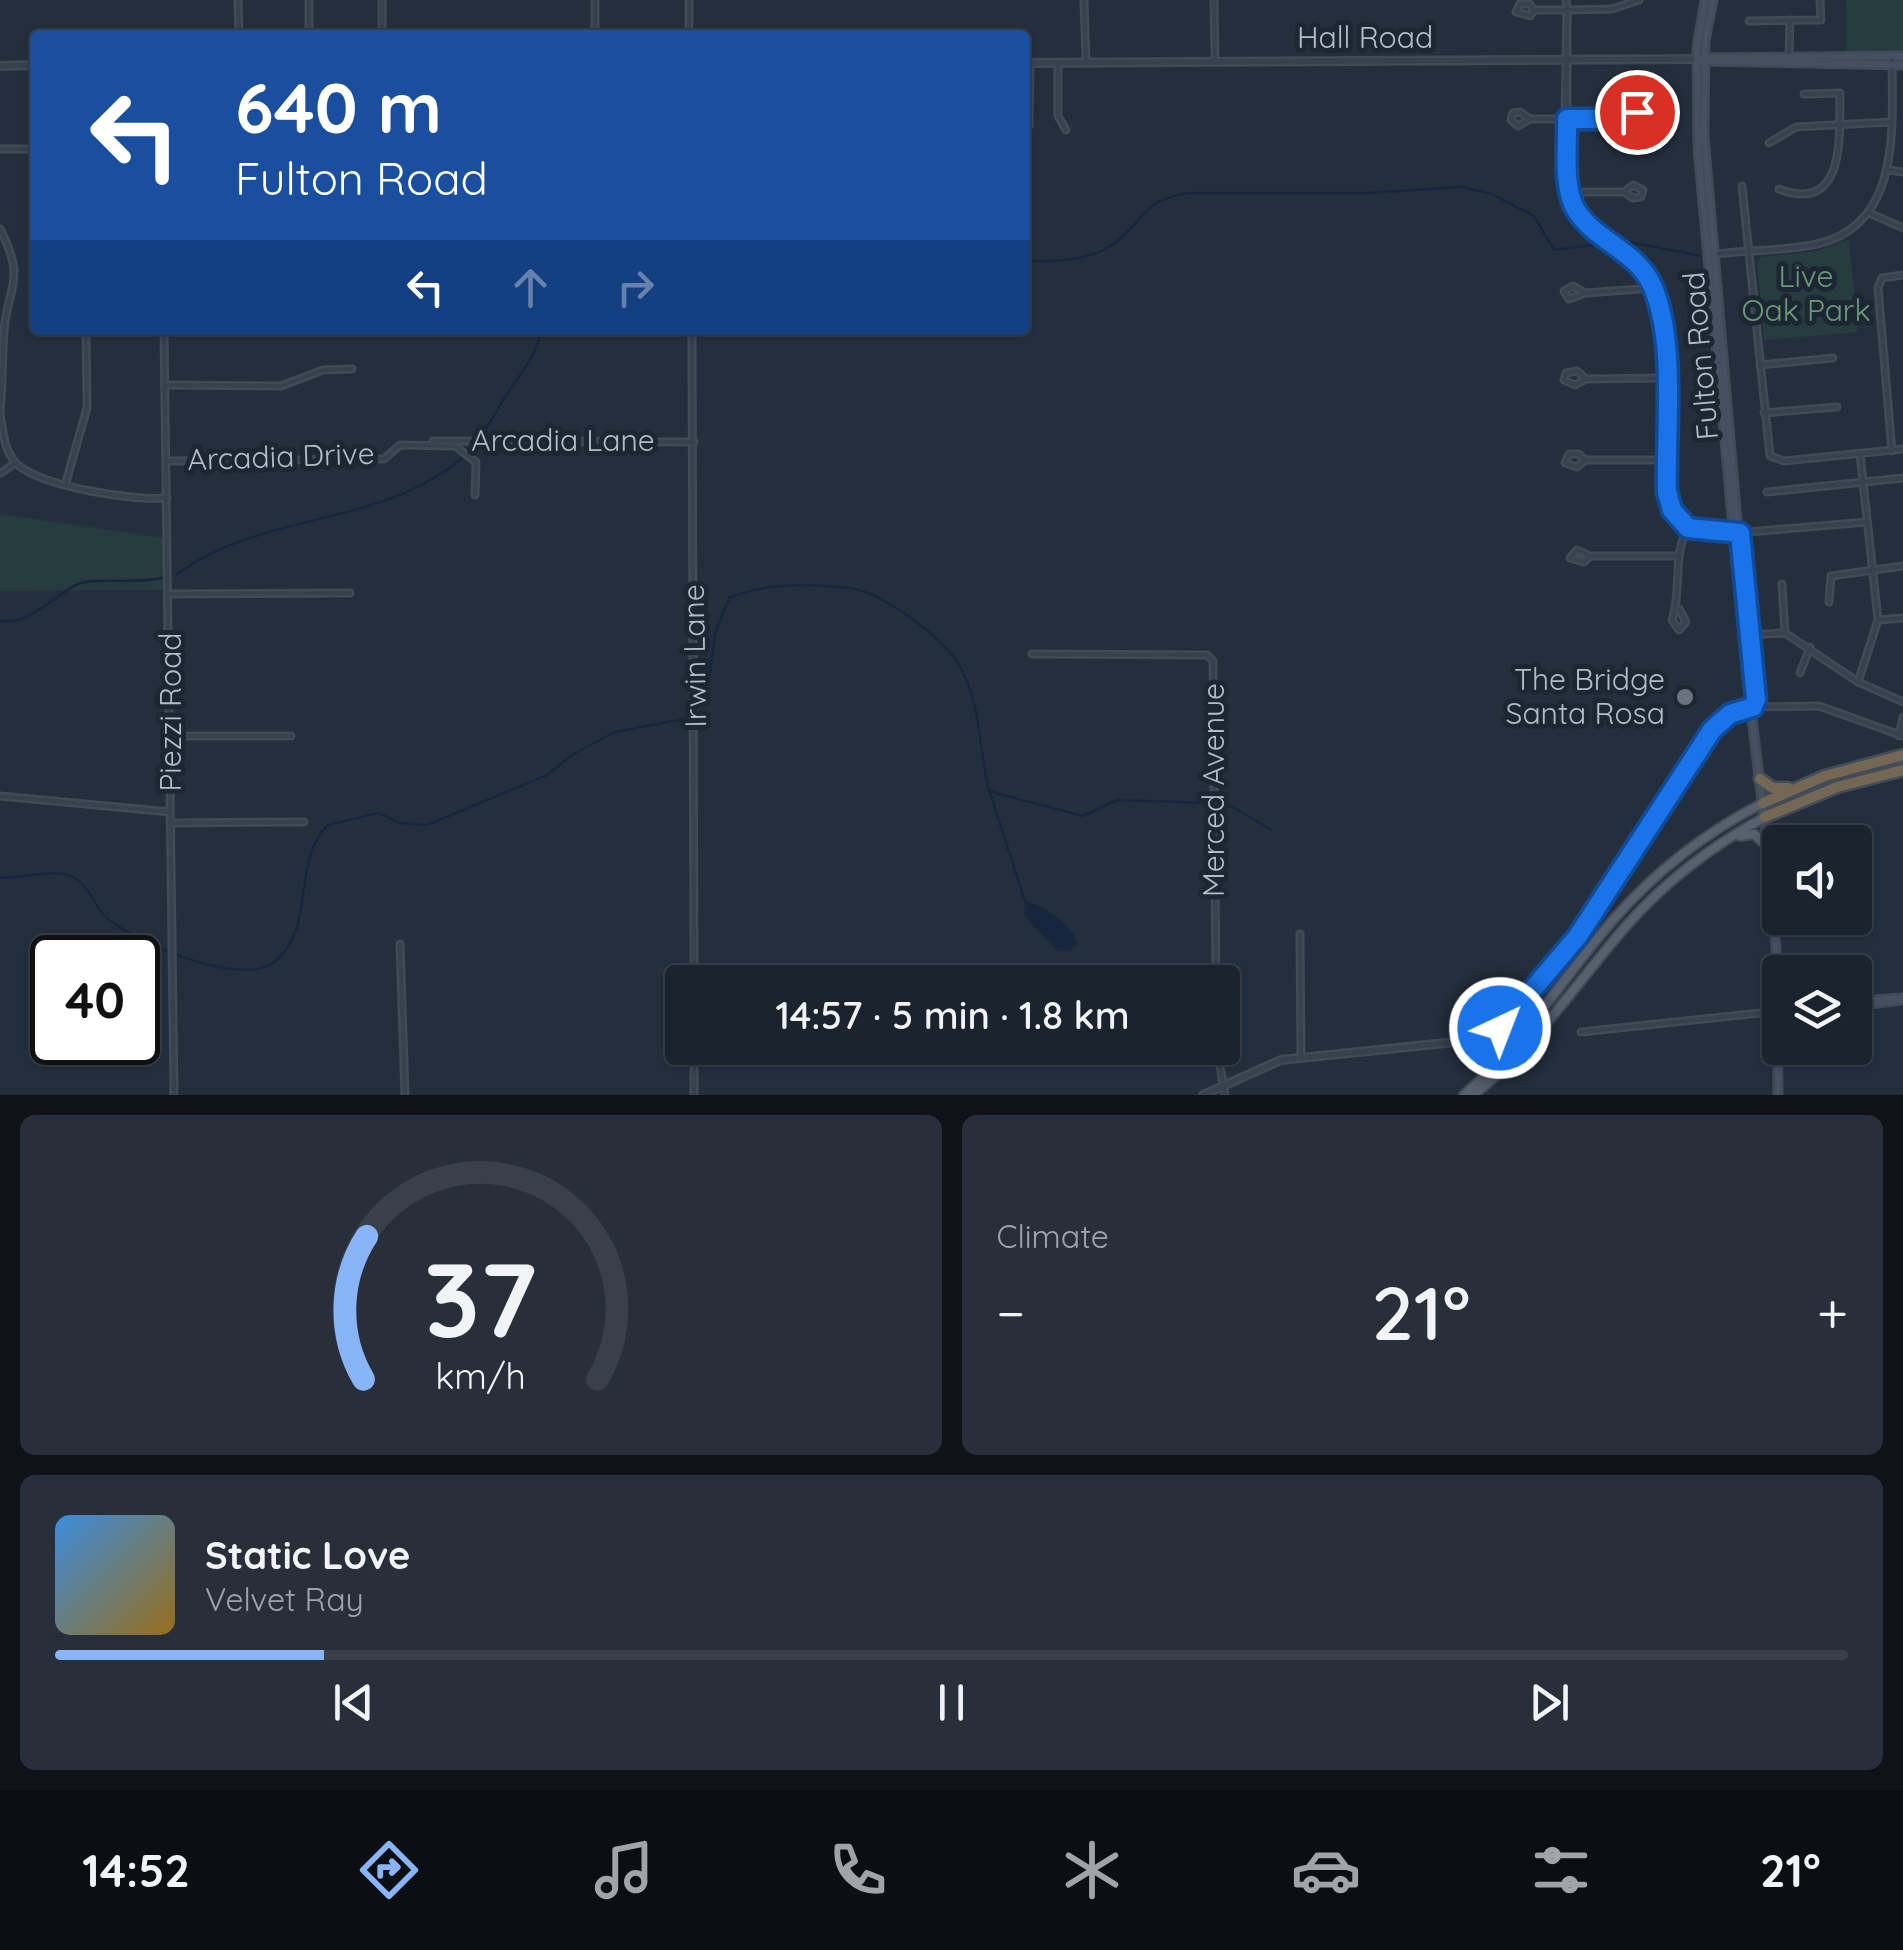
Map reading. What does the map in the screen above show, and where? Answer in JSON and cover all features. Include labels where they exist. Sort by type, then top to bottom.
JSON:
[{"type":"highway","points":[[1763,802],[1799,786],[1903,755]]},
{"type":"highway","points":[[1765,817],[1837,786],[1903,770]]},
{"type":"highway","points":[[1760,778],[1777,789],[1799,786]]},
{"type":"main road","name":"Fulton Road","points":[[1705,0],[1702,59],[1711,254],[1766,825]]},
{"type":"main road","name":"Fulton Road","points":[[1702,59],[1713,0]]},
{"type":"main road","points":[[1702,59],[1892,60],[1903,56]]},
{"type":"main road","points":[[1892,60],[1903,65]]},
{"type":"main road","name":"Fulton Road","points":[[1736,533],[1750,636],[1753,707]]},
{"type":"main road","points":[[1464,1095],[1499,1062],[1635,897],[1698,842],[1763,802]]},
{"type":"main road","points":[[1473,1095],[1528,1047],[1624,928],[1697,860],[1765,817]]},
{"type":"main road","points":[[1697,860],[1745,834],[1762,842]]},
{"type":"main road","points":[[1872,1002],[1903,999]]},
{"type":"main road","name":"Fulton Road","points":[[1778,1095],[1779,1065]]},
{"type":"street","points":[[238,0],[239,30]]},
{"type":"street","points":[[309,0],[309,30]]},
{"type":"street","points":[[382,0],[382,30]]},
{"type":"street","points":[[595,0],[595,30]]},
{"type":"street","points":[[689,0],[689,30]]},
{"type":"street","points":[[1084,0],[1086,62]]},
{"type":"street","points":[[1214,0],[1215,62]]},
{"type":"street","points":[[1566,0],[1570,192],[1576,209],[1635,259],[1654,288],[1662,314],[1666,460],[1672,510],[1688,528],[1711,535],[1866,522]]},
{"type":"street","points":[[1534,10],[1612,10],[1638,0]]},
{"type":"street","points":[[1749,20],[1820,20],[1820,0]]},
{"type":"street","points":[[1789,59],[1790,20]]},
{"type":"street","name":"Hall Road","points":[[1030,62],[1702,59]]},
{"type":"street","points":[[1711,254],[1827,241],[1852,228],[1869,213],[1882,195],[1890,170],[1892,60]]},
{"type":"street","points":[[1058,62],[1058,116],[1066,130]]},
{"type":"street","points":[[0,66],[30,65]]},
{"type":"street","points":[[1779,189],[1806,194],[1831,178],[1839,159],[1840,94],[1804,94]]},
{"type":"street","points":[[1530,119],[1624,119]]},
{"type":"street","points":[[1770,143],[1796,127],[1892,122]]},
{"type":"street","points":[[0,149],[30,149]]},
{"type":"street","points":[[1890,170],[1903,172]]},
{"type":"street","points":[[1742,186],[1771,458],[1784,461],[1903,449]]},
{"type":"street","points":[[1570,192],[1624,192]]},
{"type":"street","points":[[1869,213],[1903,228]]},
{"type":"street","points":[[0,229],[11,250],[15,276],[4,332],[0,412],[4,441],[15,463],[33,474],[66,483],[142,500],[168,498]]},
{"type":"street","points":[[1892,451],[1878,288],[1882,278],[1903,275]]},
{"type":"street","points":[[1585,293],[1654,288]]},
{"type":"street","points":[[66,483],[87,408],[86,335]]},
{"type":"street","name":"Piezzi Road","points":[[164,335],[174,1095]]},
{"type":"street","name":"Irwin Lane","points":[[692,335],[694,965]]},
{"type":"street","points":[[1760,365],[1833,358]]},
{"type":"street","points":[[164,385],[281,386],[323,370],[352,370]]},
{"type":"street","points":[[1586,379],[1666,378]]},
{"type":"street","points":[[1764,413],[1837,407]]},
{"type":"street","name":"Arcadia Lane","points":[[433,441],[694,442]]},
{"type":"street","name":"Arcadia Drive","points":[[166,461],[384,459],[400,446],[455,446],[476,462],[475,495]]},
{"type":"street","points":[[1858,682],[1878,620],[1860,454]]},
{"type":"street","points":[[1585,460],[1666,460]]},
{"type":"street","points":[[1,473],[15,463]]},
{"type":"street","points":[[1767,492],[1903,478]]},
{"type":"street","points":[[1679,609],[1679,556],[1688,528]]},
{"type":"street","points":[[1590,556],[1679,556]]},
{"type":"street","points":[[1829,602],[1830,576],[1903,566]]},
{"type":"street","points":[[1782,584],[1785,634]]},
{"type":"street","points":[[170,594],[350,593]]},
{"type":"street","points":[[1878,620],[1903,618]]},
{"type":"street","points":[[1750,636],[1785,634],[1858,682],[1903,702]]},
{"type":"street","points":[[1800,674],[1810,648]]},
{"type":"street","name":"Merced Avenue","points":[[1032,654],[1207,655],[1214,662],[1216,965]]},
{"type":"street","points":[[1203,1095],[1274,1062],[1465,1041],[1504,1026],[1578,936],[1712,730],[1730,714],[1753,707],[1824,707],[1901,736],[1903,718]]},
{"type":"street","points":[[169,736],[290,736]]},
{"type":"street","points":[[0,796],[170,812]]},
{"type":"street","points":[[170,823],[304,822]]},
{"type":"street","points":[[1300,934],[1301,1057]]},
{"type":"street","points":[[400,944],[405,1095]]},
{"type":"street","points":[[1581,1032],[1762,1013]]},
{"type":"street","points":[[694,1065],[694,1095]]},
{"type":"street","points":[[1220,1065],[1225,1095]]},
{"type":"green space","points":[[1846,0],[1903,0],[1903,52],[1847,52]]},
{"type":"green space","name":"Live Oak Park","points":[[1849,239],[1858,332],[1764,340],[1757,263],[1761,257],[1818,251]]},
{"type":"green space","points":[[0,514],[164,538],[165,590],[0,591]]},
{"type":"water","points":[[1025,901],[1056,916],[1078,944],[1070,950],[1057,951],[1024,915]]},
{"type":"waterway","points":[[1030,261],[1072,259],[1106,249],[1155,204],[1191,193],[1366,193],[1461,187],[1492,194],[1534,216],[1554,250],[1602,244]]},
{"type":"waterway","points":[[1619,240],[1701,256]]},
{"type":"waterway","points":[[177,574],[245,539],[357,509],[428,482],[460,460],[479,439],[532,357],[540,335]]},
{"type":"waterway","points":[[0,621],[32,614],[78,584],[165,577]]},
{"type":"waterway","points":[[699,705],[710,673],[715,633],[729,598],[788,586],[849,588],[878,598],[910,618],[940,642],[959,665],[976,711],[989,791],[1083,816],[1117,800],[1211,803]]},
{"type":"waterway","points":[[0,878],[69,875],[85,887],[104,915],[137,937],[212,965],[257,969],[273,963],[287,949],[300,914],[310,858],[328,825],[379,813],[400,823],[427,825],[547,775],[575,753],[615,732],[683,719]]},
{"type":"waterway","points":[[990,793],[1025,901]]},
{"type":"waterway","points":[[1216,804],[1233,807],[1271,830]]},
{"type":"place","name":"The Bridge Santa Rosa","points":[[1685,697]]},
{"type":"route","points":[[1500,1028],[1520,1010],[1578,936],[1712,730],[1730,714],[1753,707],[1756,699],[1740,533],[1688,528],[1672,510],[1667,492],[1662,314],[1654,288],[1635,259],[1591,226],[1576,209],[1570,192],[1567,119],[1624,119],[1629,112],[1637,112]]}]
